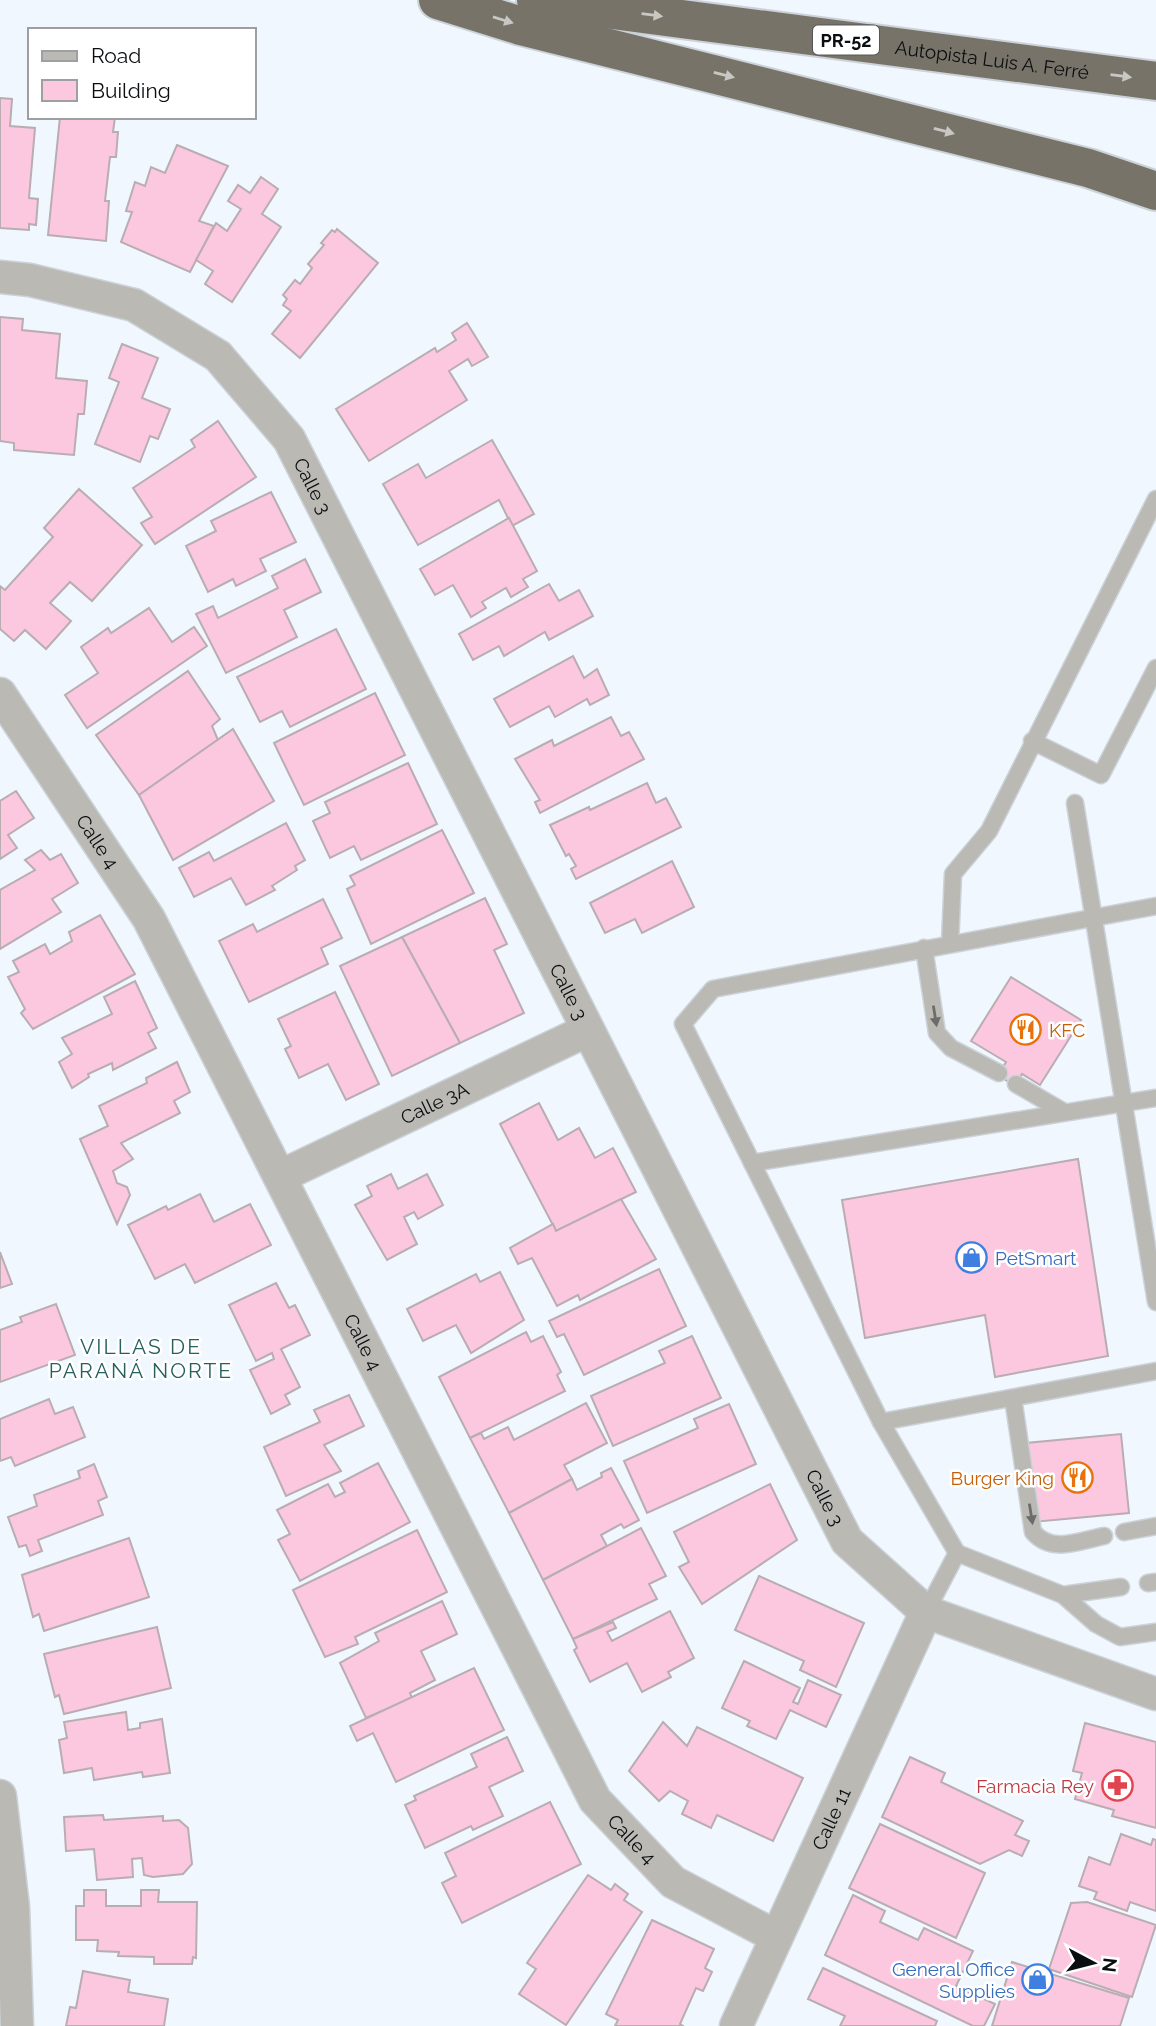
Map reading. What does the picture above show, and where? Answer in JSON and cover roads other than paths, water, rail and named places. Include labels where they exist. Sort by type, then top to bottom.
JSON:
[{"type":"highway","points":[[438,0],[522,26],[1088,168],[1156,191]]},
{"type":"highway","name":"Autopista Luis A. Ferré","points":[[536,0],[1156,81]]},
{"type":"street","name":"Calle 3","points":[[0,277],[30,280],[134,304],[218,356],[289,439],[586,1031],[847,1541],[926,1612],[1156,1694]]},
{"type":"street","name":"Calle 4","points":[[0,694],[149,919],[595,1800],[673,1882],[775,1936]]},
{"type":"street","name":"Calle 3A","points":[[281,1176],[586,1031]]},
{"type":"street","name":"Calle 11","points":[[736,2026],[926,1612]]},
{"type":"street","points":[[0,1796],[13,1907],[17,2026]]},
{"type":"lane","points":[[950,944],[953,874],[989,831],[1156,499]]},
{"type":"lane","points":[[1032,741],[1101,775],[1156,668]]},
{"type":"lane","points":[[1075,803],[1156,1301]]},
{"type":"lane","points":[[1156,906],[713,989],[683,1024],[881,1422],[957,1553],[1063,1595],[1096,1624],[1120,1637],[1156,1632]]},
{"type":"lane","points":[[924,948],[937,1033],[951,1048],[999,1073]]},
{"type":"lane","points":[[1016,1084],[1064,1112]]},
{"type":"lane","points":[[752,1163],[1156,1098]]},
{"type":"lane","points":[[881,1422],[1156,1371]]},
{"type":"lane","points":[[1013,1398],[1033,1532],[1043,1543],[1056,1546],[1104,1536]]},
{"type":"lane","points":[[1125,1532],[1156,1526]]},
{"type":"lane","points":[[926,1612],[957,1553]]},
{"type":"lane","points":[[1063,1595],[1121,1587]]},
{"type":"place","name":"KFC","points":[[1026,1030]]},
{"type":"place","name":"PetSmart","points":[[972,1258]]},
{"type":"place","name":"Burger King","points":[[1077,1478]]},
{"type":"place","name":"Farmacia Rey","points":[[1117,1786]]},
{"type":"place","name":"General Office Supplies","points":[[1038,1980]]},
{"type":"district","name":"VILLAS DE PARANÁ NORTE","points":[[141,1358]]}]
